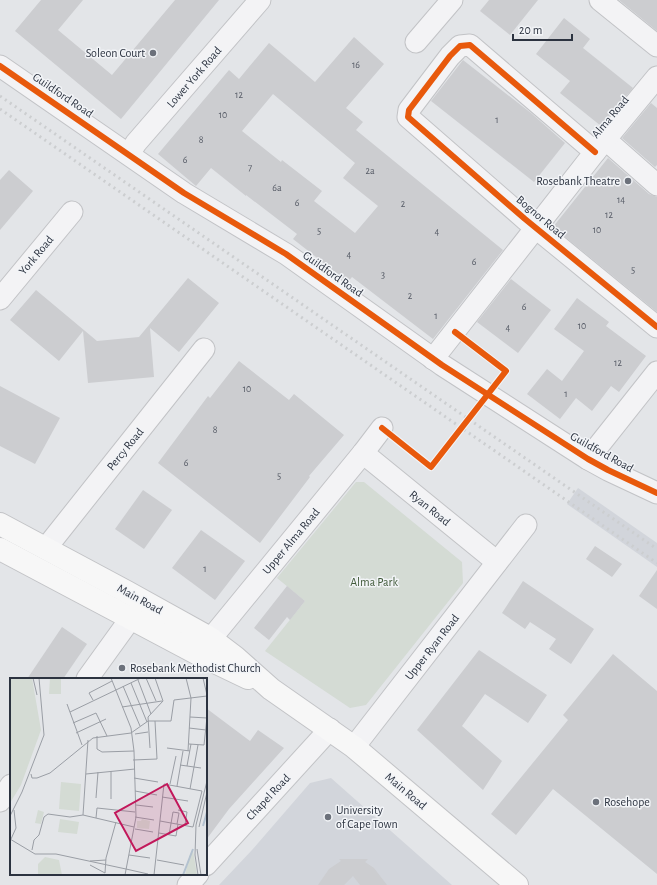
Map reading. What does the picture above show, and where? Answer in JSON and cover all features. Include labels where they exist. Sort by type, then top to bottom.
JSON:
[{"type":"main road","name":"Main Road","points":[[0,524],[46,548],[204,646],[330,729],[354,747],[517,885]]},
{"type":"main road","name":"Main Road","points":[[0,549],[132,618],[204,646]]},
{"type":"street","name":"Lower York Road","points":[[129,154],[260,0]]},
{"type":"street","points":[[416,42],[452,0]]},
{"type":"street","points":[[600,0],[657,46]]},
{"type":"street","name":"Bognor Road","points":[[600,146],[470,45],[460,46],[450,56],[409,110],[408,117],[412,122],[536,228],[657,327]]},
{"type":"street","name":"Guildford Road","points":[[0,66],[184,193],[286,254],[433,359],[588,459],[657,493]]},
{"type":"street","name":"Alma Road","points":[[433,359],[600,146],[657,77]]},
{"type":"street","points":[[600,146],[657,185]]},
{"type":"street","name":"York Road","points":[[0,298],[72,212]]},
{"type":"street","name":"Percy Road","points":[[46,548],[204,349]]},
{"type":"street","points":[[588,459],[657,372]]},
{"type":"street","name":"Upper Alma Road","points":[[204,646],[382,428]]},
{"type":"street","name":"Ryan Road","points":[[363,453],[503,555]]},
{"type":"street","points":[[503,555],[526,525]]},
{"type":"street","name":"Upper Ryan Road","points":[[354,747],[503,555]]},
{"type":"street","points":[[89,678],[132,618]]},
{"type":"street","name":"Chapel Road","points":[[207,864],[330,729]]},
{"type":"street","points":[[0,801],[10,787]]},
{"type":"street","points":[[188,885],[197,875]]},
{"type":"shaded area","points":[[578,488],[657,543],[657,567],[567,504]]},
{"type":"shaded area","name":"University of Cape Town","points":[[331,778],[452,885],[219,885],[252,850],[310,783]]},
{"type":"green space","name":"Alma Park","points":[[356,482],[364,482],[462,562],[463,583],[366,705],[350,708],[265,651],[305,601],[277,578]]},
{"type":"building","name":"Soleon Court","points":[[41,0],[83,0],[58,30],[112,75],[175,0],[219,0],[121,119],[15,31]]},
{"type":"building","points":[[489,0],[538,0],[510,35],[480,11]]},
{"type":"building","points":[[619,0],[657,0],[657,31]]},
{"type":"building","points":[[564,18],[590,39],[583,48],[633,88],[601,126],[560,93],[570,81],[536,54]]},
{"type":"building","points":[[354,37],[384,64],[346,108],[363,122],[356,130],[503,250],[433,339],[352,277],[348,282],[293,239],[297,234],[211,168],[196,186],[158,154],[229,70],[239,79],[269,43],[315,82]],"holes":[[[273,94],[355,163],[343,178],[378,206],[355,233],[314,201],[322,191],[282,160],[281,162],[242,131]]]},
{"type":"building","points":[[463,60],[531,113],[565,143],[534,182],[431,101]]},
{"type":"building","points":[[651,103],[657,108],[657,165],[655,167],[622,138]]},
{"type":"building","points":[[608,158],[649,194],[657,197],[657,312],[553,227]]},
{"type":"building","points":[[9,170],[33,191],[0,230],[0,180]]},
{"type":"building","points":[[188,278],[219,303],[179,352],[150,328],[154,377],[88,383],[83,331],[59,361],[10,320],[36,290],[97,341],[139,337]]},
{"type":"building","points":[[511,279],[551,310],[518,353],[477,322]]},
{"type":"building","points":[[577,298],[609,322],[606,326],[646,356],[619,392],[611,386],[592,411],[576,398],[560,419],[527,394],[547,369],[562,381],[584,351],[554,329]]},
{"type":"building","points":[[239,361],[289,400],[294,394],[344,435],[309,476],[310,477],[260,543],[158,463],[208,396],[210,398]]},
{"type":"building","points":[[0,386],[60,418],[35,464],[0,446]]},
{"type":"building","points":[[143,490],[172,510],[144,549],[115,529]]},
{"type":"building","points":[[201,530],[245,561],[215,600],[172,568]]},
{"type":"building","points":[[595,546],[622,564],[612,577],[586,559]]},
{"type":"building","points":[[657,570],[657,609],[639,596]]},
{"type":"building","points":[[523,581],[594,629],[571,664],[549,649],[556,639],[530,622],[525,629],[502,613]]},
{"type":"building","points":[[287,586],[305,601],[290,620],[287,617],[269,640],[254,628]]},
{"type":"building","points":[[62,627],[87,644],[64,678],[28,678]]},
{"type":"building","points":[[479,650],[547,695],[528,723],[485,694],[462,726],[502,761],[483,790],[417,730]]},
{"type":"building","points":[[613,654],[657,691],[657,874],[553,789],[516,835],[491,814],[568,720],[563,715]]},
{"type":"building","points":[[207,709],[250,741],[258,730],[284,748],[229,809],[207,839]]},
{"type":"building","points":[[339,859],[368,859],[365,862],[374,868],[387,885],[360,885],[353,876],[344,885],[318,885],[329,869],[341,861]]},
{"type":"railway","points":[[0,96],[657,549]]},
{"type":"railway","points":[[0,109],[657,563]]},
{"type":"cycle path","points":[[595,152],[470,45],[460,46],[450,56],[409,110],[408,117],[525,219],[657,327]]},
{"type":"cycle path","points":[[0,66],[184,193],[286,254],[442,365],[588,459],[657,493]]},
{"type":"cycle path","points":[[382,428],[431,467],[506,371],[455,332]]},
{"type":"place","name":"Soleon Court","points":[[153,53]]},
{"type":"place","name":"Rosebank Theatre","points":[[628,181]]},
{"type":"place","name":"Rosebank Methodist Church","points":[[122,668]]},
{"type":"place","name":"Rosehope","points":[[596,802]]},
{"type":"place","name":"University of Cape Town","points":[[328,817]]}]
